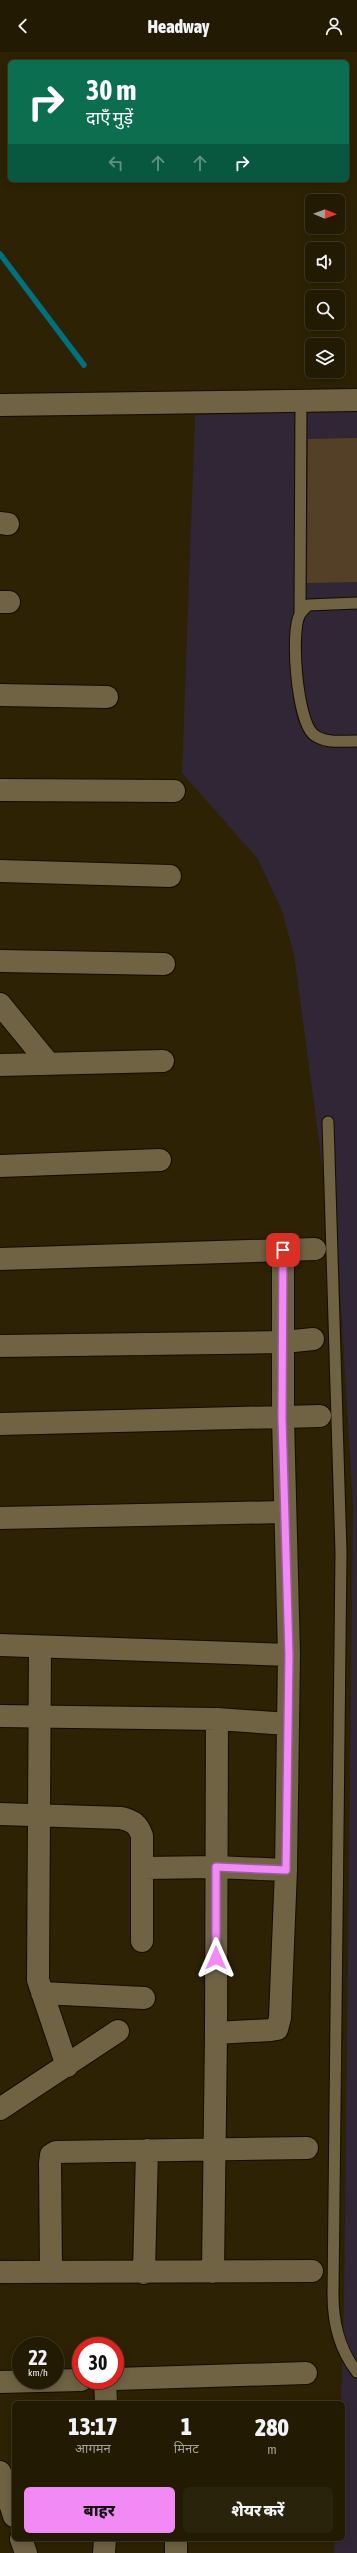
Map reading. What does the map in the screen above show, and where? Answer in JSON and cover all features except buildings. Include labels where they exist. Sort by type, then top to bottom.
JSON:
[{"type":"street","points":[[0,405],[357,400]]},
{"type":"street","points":[[0,695],[107,697]]},
{"type":"street","points":[[0,790],[174,791]]},
{"type":"street","points":[[0,870],[170,876]]},
{"type":"street","points":[[0,961],[164,964]]},
{"type":"street","points":[[0,1004],[49,1064]]},
{"type":"street","points":[[0,1065],[162,1061]]},
{"type":"street","points":[[0,1166],[160,1160]]},
{"type":"street","points":[[0,1259],[315,1249]]},
{"type":"street","points":[[216,2033],[271,2030],[279,2025],[286,1870],[289,1655],[282,1418],[284,1342],[283,1250]]},
{"type":"street","points":[[0,1346],[284,1342],[313,1339]]},
{"type":"street","points":[[0,1424],[320,1416]]},
{"type":"street","points":[[0,1518],[284,1512]]},
{"type":"street","points":[[0,1645],[289,1655]]},
{"type":"street","points":[[40,1647],[37,1816],[38,1980],[67,2066]]},
{"type":"street","points":[[0,1716],[217,1719],[288,1724]]},
{"type":"street","points":[[212,2272],[215,2149],[217,1719]]},
{"type":"street","points":[[0,1814],[121,1818],[132,1821],[139,1826],[142,1836],[143,1868],[142,1941]]},
{"type":"street","points":[[143,1868],[216,1867],[286,1870]]},
{"type":"street","points":[[42,1993],[144,1998]]},
{"type":"street","points":[[0,2109],[118,2031]]},
{"type":"street","points":[[51,2272],[51,2155],[62,2151],[307,2148]]},
{"type":"street","points":[[144,2273],[147,2150]]},
{"type":"street","points":[[0,2272],[144,2273],[312,2271]]},
{"type":"street","points":[[124,2379],[306,2373]]},
{"type":"street","points":[[0,2382],[72,2380]]},
{"type":"street","points":[[105,2389],[106,2401]]},
{"type":"street","points":[[12,2470],[0,2471],[12,2510]]},
{"type":"street","points":[[22,2541],[26,2553]]},
{"type":"street","points":[[104,2553],[105,2541]]},
{"type":"street","points":[[176,2541],[176,2553]]},
{"type":"lane","points":[[301,401],[300,614],[296,636],[299,703],[304,720],[312,733],[324,741],[357,741]]},
{"type":"lane","points":[[300,614],[308,605],[357,603]]},
{"type":"lane","points":[[328,1122],[338,1408],[340,1552],[332,2295],[333,2314],[340,2342],[357,2372]]},
{"type":"shaded area","points":[[357,411],[357,2553],[334,2553],[335,2541],[345,2541],[345,2401],[341,2401],[344,2304],[353,1506],[337,1242],[322,1163],[294,955],[282,911],[258,859],[182,773],[195,415]]},
{"type":"waterway","points":[[0,254],[84,365]]},
{"type":"route","points":[[216,1958],[216,1867],[286,1870],[289,1655],[282,1418],[284,1342],[283,1250]]}]
